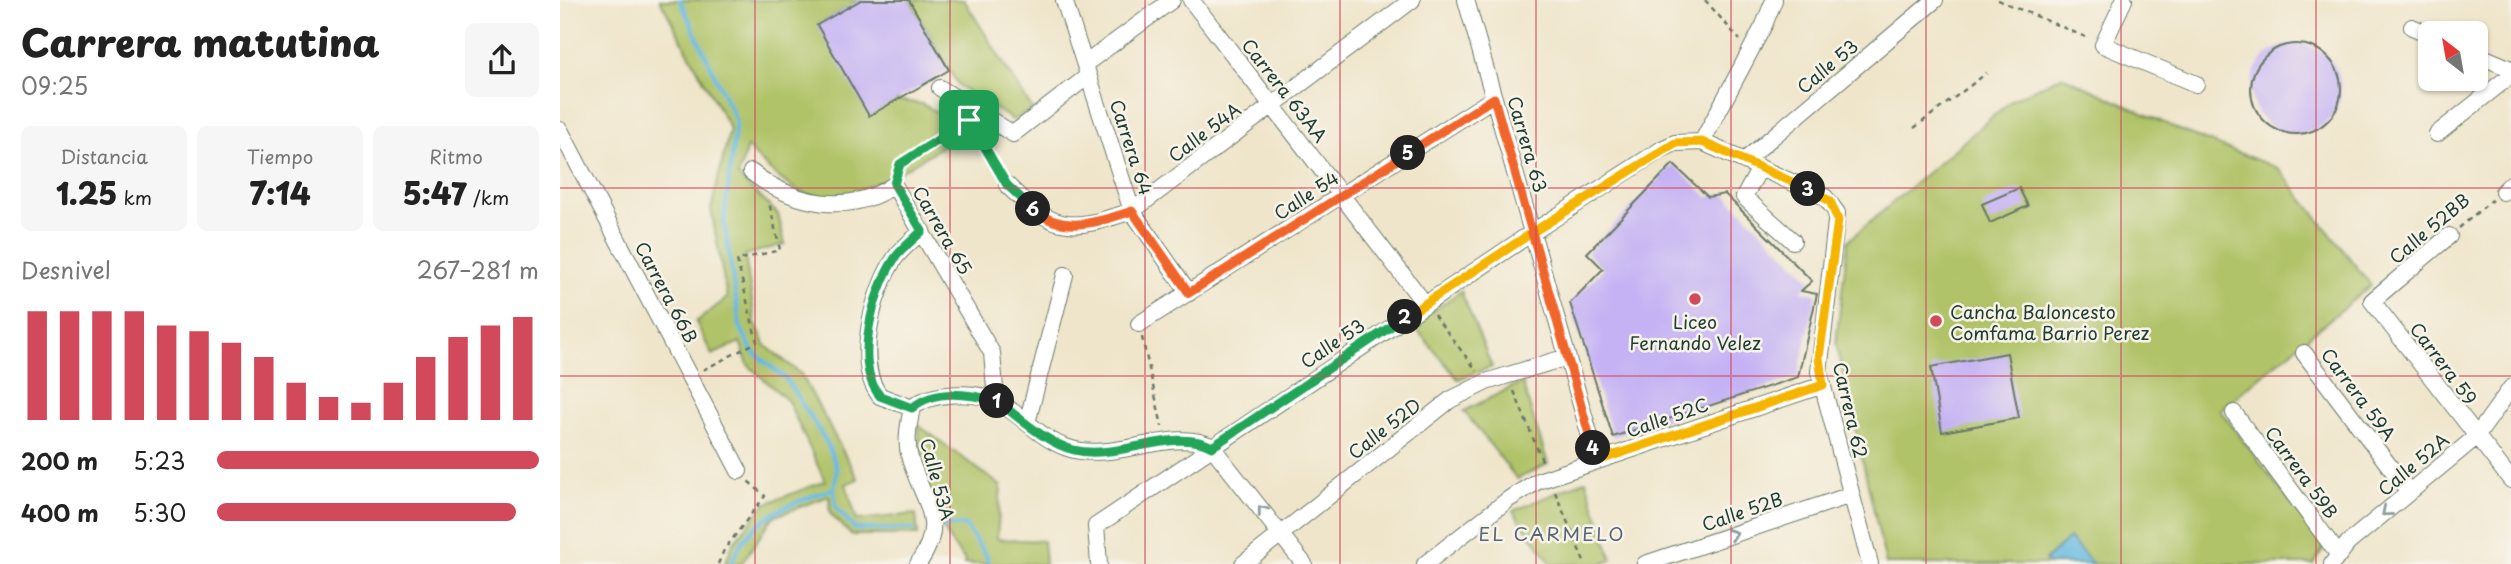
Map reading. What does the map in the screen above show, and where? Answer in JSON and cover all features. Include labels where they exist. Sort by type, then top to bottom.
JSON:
[{"type":"street","name":"Carrera 64","points":[[1064,0],[1132,211],[1189,293]]},
{"type":"street","points":[[940,88],[1013,134],[1172,0]]},
{"type":"street","name":"Carrera 63AA","points":[[1191,0],[1425,304]]},
{"type":"street","name":"Calle 54A","points":[[1007,185],[1044,219],[1062,225],[1098,222],[1132,211],[1412,0]]},
{"type":"street","name":"Carrera 63","points":[[1466,0],[1597,461]]},
{"type":"street","points":[[1773,0],[1751,52],[1702,142],[1760,168],[1744,197],[1793,241]]},
{"type":"street","name":"Calle 53","points":[[1744,160],[1935,0]]},
{"type":"street","points":[[2124,0],[2103,44],[2196,84]]},
{"type":"street","points":[[2412,27],[2418,30]]},
{"type":"street","points":[[2488,59],[2511,69]]},
{"type":"street","points":[[2437,134],[2511,75]]},
{"type":"street","name":"Calle 54","points":[[1139,324],[1494,98]]},
{"type":"street","name":"Carrera 66B","points":[[560,130],[566,157],[739,471]]},
{"type":"street","name":"Calle 53","points":[[1099,564],[1096,526],[1533,232],[1662,149],[1690,141],[1702,142]]},
{"type":"street","name":"Carrera 62","points":[[1760,168],[1825,197],[1834,208],[1838,220],[1819,358],[1823,385],[1870,564]]},
{"type":"street","name":"Carrera 65","points":[[757,177],[793,197],[840,204],[856,203],[880,194],[894,184],[992,352],[996,400]]},
{"type":"street","points":[[922,231],[895,258],[876,296],[867,370],[880,396],[912,408],[923,399],[939,394],[996,400],[1063,447],[1077,451],[1107,452],[1192,440],[1212,447],[1304,564]]},
{"type":"street","name":"Calle 52BB","points":[[2372,301],[2449,236]]},
{"type":"street","points":[[1027,423],[1065,275]]},
{"type":"street","name":"Carrera 59","points":[[2372,301],[2476,437],[2508,471]]},
{"type":"street","name":"Carrera 59A","points":[[2304,353],[2409,492]]},
{"type":"street","name":"Calle 52D","points":[[1243,564],[1450,400],[1486,382],[1567,357]]},
{"type":"street","name":"Calle 52C","points":[[1425,564],[1525,488],[1823,385]]},
{"type":"street","name":"Calle 52A","points":[[2335,559],[2409,492],[2476,437],[2511,388]]},
{"type":"street","name":"Calle 53A","points":[[912,408],[906,434],[911,460],[928,502],[933,530],[931,544],[918,564]]},
{"type":"street","name":"Carrera 59B","points":[[2234,413],[2335,559]]},
{"type":"street","name":"Calle 52B","points":[[1645,564],[1851,495]]},
{"type":"path","points":[[1705,0],[1751,52]]},
{"type":"path","points":[[1998,0],[2103,44]]},
{"type":"path","points":[[1914,128],[1987,73]]},
{"type":"path","points":[[894,184],[900,164],[969,120],[1007,185]]},
{"type":"path","points":[[689,377],[757,342],[737,260],[780,250],[757,177]]},
{"type":"path","name":"Calle 52BB","points":[[2449,236],[2507,188]]},
{"type":"path","points":[[1425,304],[1486,382]]},
{"type":"path","points":[[1139,324],[1165,443]]},
{"type":"path","points":[[718,564],[724,550],[765,496],[739,471]]},
{"type":"green space","points":[[660,0],[861,0],[818,25],[896,100],[922,104],[968,129],[911,166],[865,188],[843,195],[821,196],[801,192],[779,178],[747,147],[738,176],[778,214],[785,244],[745,255],[755,322],[766,346],[801,374],[858,479],[846,484],[857,520],[916,514],[918,535],[851,535],[830,513],[829,496],[773,517],[741,564],[725,564],[733,543],[765,504],[825,481],[788,401],[748,365],[740,342],[712,355],[696,322],[727,298],[711,209],[730,129]]},
{"type":"green space","points":[[909,0],[964,0],[1032,109],[1013,120],[958,85]]},
{"type":"green space","points":[[2062,76],[2184,132],[2278,168],[2371,285],[2220,410],[2324,547],[2314,564],[1886,564],[1836,343],[1848,241],[2013,99]]},
{"type":"green space","points":[[1461,291],[1492,367],[1458,379],[1413,325]]},
{"type":"green space","points":[[1522,382],[1548,464],[1517,479],[1464,411]]},
{"type":"green space","points":[[918,425],[1001,486],[997,539],[1043,541],[1045,564],[964,564],[965,560],[945,531],[931,497],[922,460]]},
{"type":"green space","points":[[1586,480],[1612,560],[1601,564],[1552,564],[1513,511]]},
{"type":"water","points":[[2069,538],[2093,564],[2049,564],[2045,560]]},
{"type":"building","points":[[861,0],[909,0],[949,70],[869,116],[817,25]]},
{"type":"building","points":[[2296,44],[2313,47],[2328,57],[2338,72],[2341,89],[2338,106],[2328,121],[2313,131],[2296,134],[2279,131],[2264,121],[2254,106],[2251,89],[2254,72],[2264,57],[2279,47]]},
{"type":"building","name":"Liceo Fernando Velez","points":[[1673,164],[1708,197],[1725,194],[1812,281],[1801,291],[1817,294],[1798,377],[1613,437],[1570,303],[1603,269],[1587,253]]},
{"type":"building","points":[[2019,188],[2028,206],[1990,223],[1982,204]]},
{"type":"building","points":[[2007,353],[2019,418],[1942,432],[1931,367]]},
{"type":"waterway","points":[[680,0],[736,121],[724,221],[740,326],[752,351],[786,379],[827,443],[837,469],[834,488],[836,507],[855,529],[913,529]]},
{"type":"waterway","points":[[731,564],[748,534],[760,523],[787,507],[834,488]]},
{"type":"waterway","points":[[942,527],[965,525],[987,557],[988,564]]},
{"type":"place","name":"Liceo Fernando Velez","points":[[1695,299]]},
{"type":"place","name":"Cancha Baloncesto Comfama Barrio Perez","points":[[1936,321]]},
{"type":"district","name":"EL CARMELO","points":[[1552,533]]},
{"type":"route","points":[[969,120],[900,164],[894,184],[922,231],[895,258],[876,296],[867,370],[873,388],[880,396],[912,408],[923,399],[939,394],[996,400],[1063,447],[1091,453],[1192,440],[1212,447],[1533,232],[1662,149],[1675,143],[1690,141],[1702,142],[1825,197],[1837,213],[1819,358],[1823,385],[1597,461],[1533,232],[1494,98],[1189,293],[1132,211],[1098,222],[1077,225],[1062,225],[1044,219],[1007,185],[969,120]]}]
